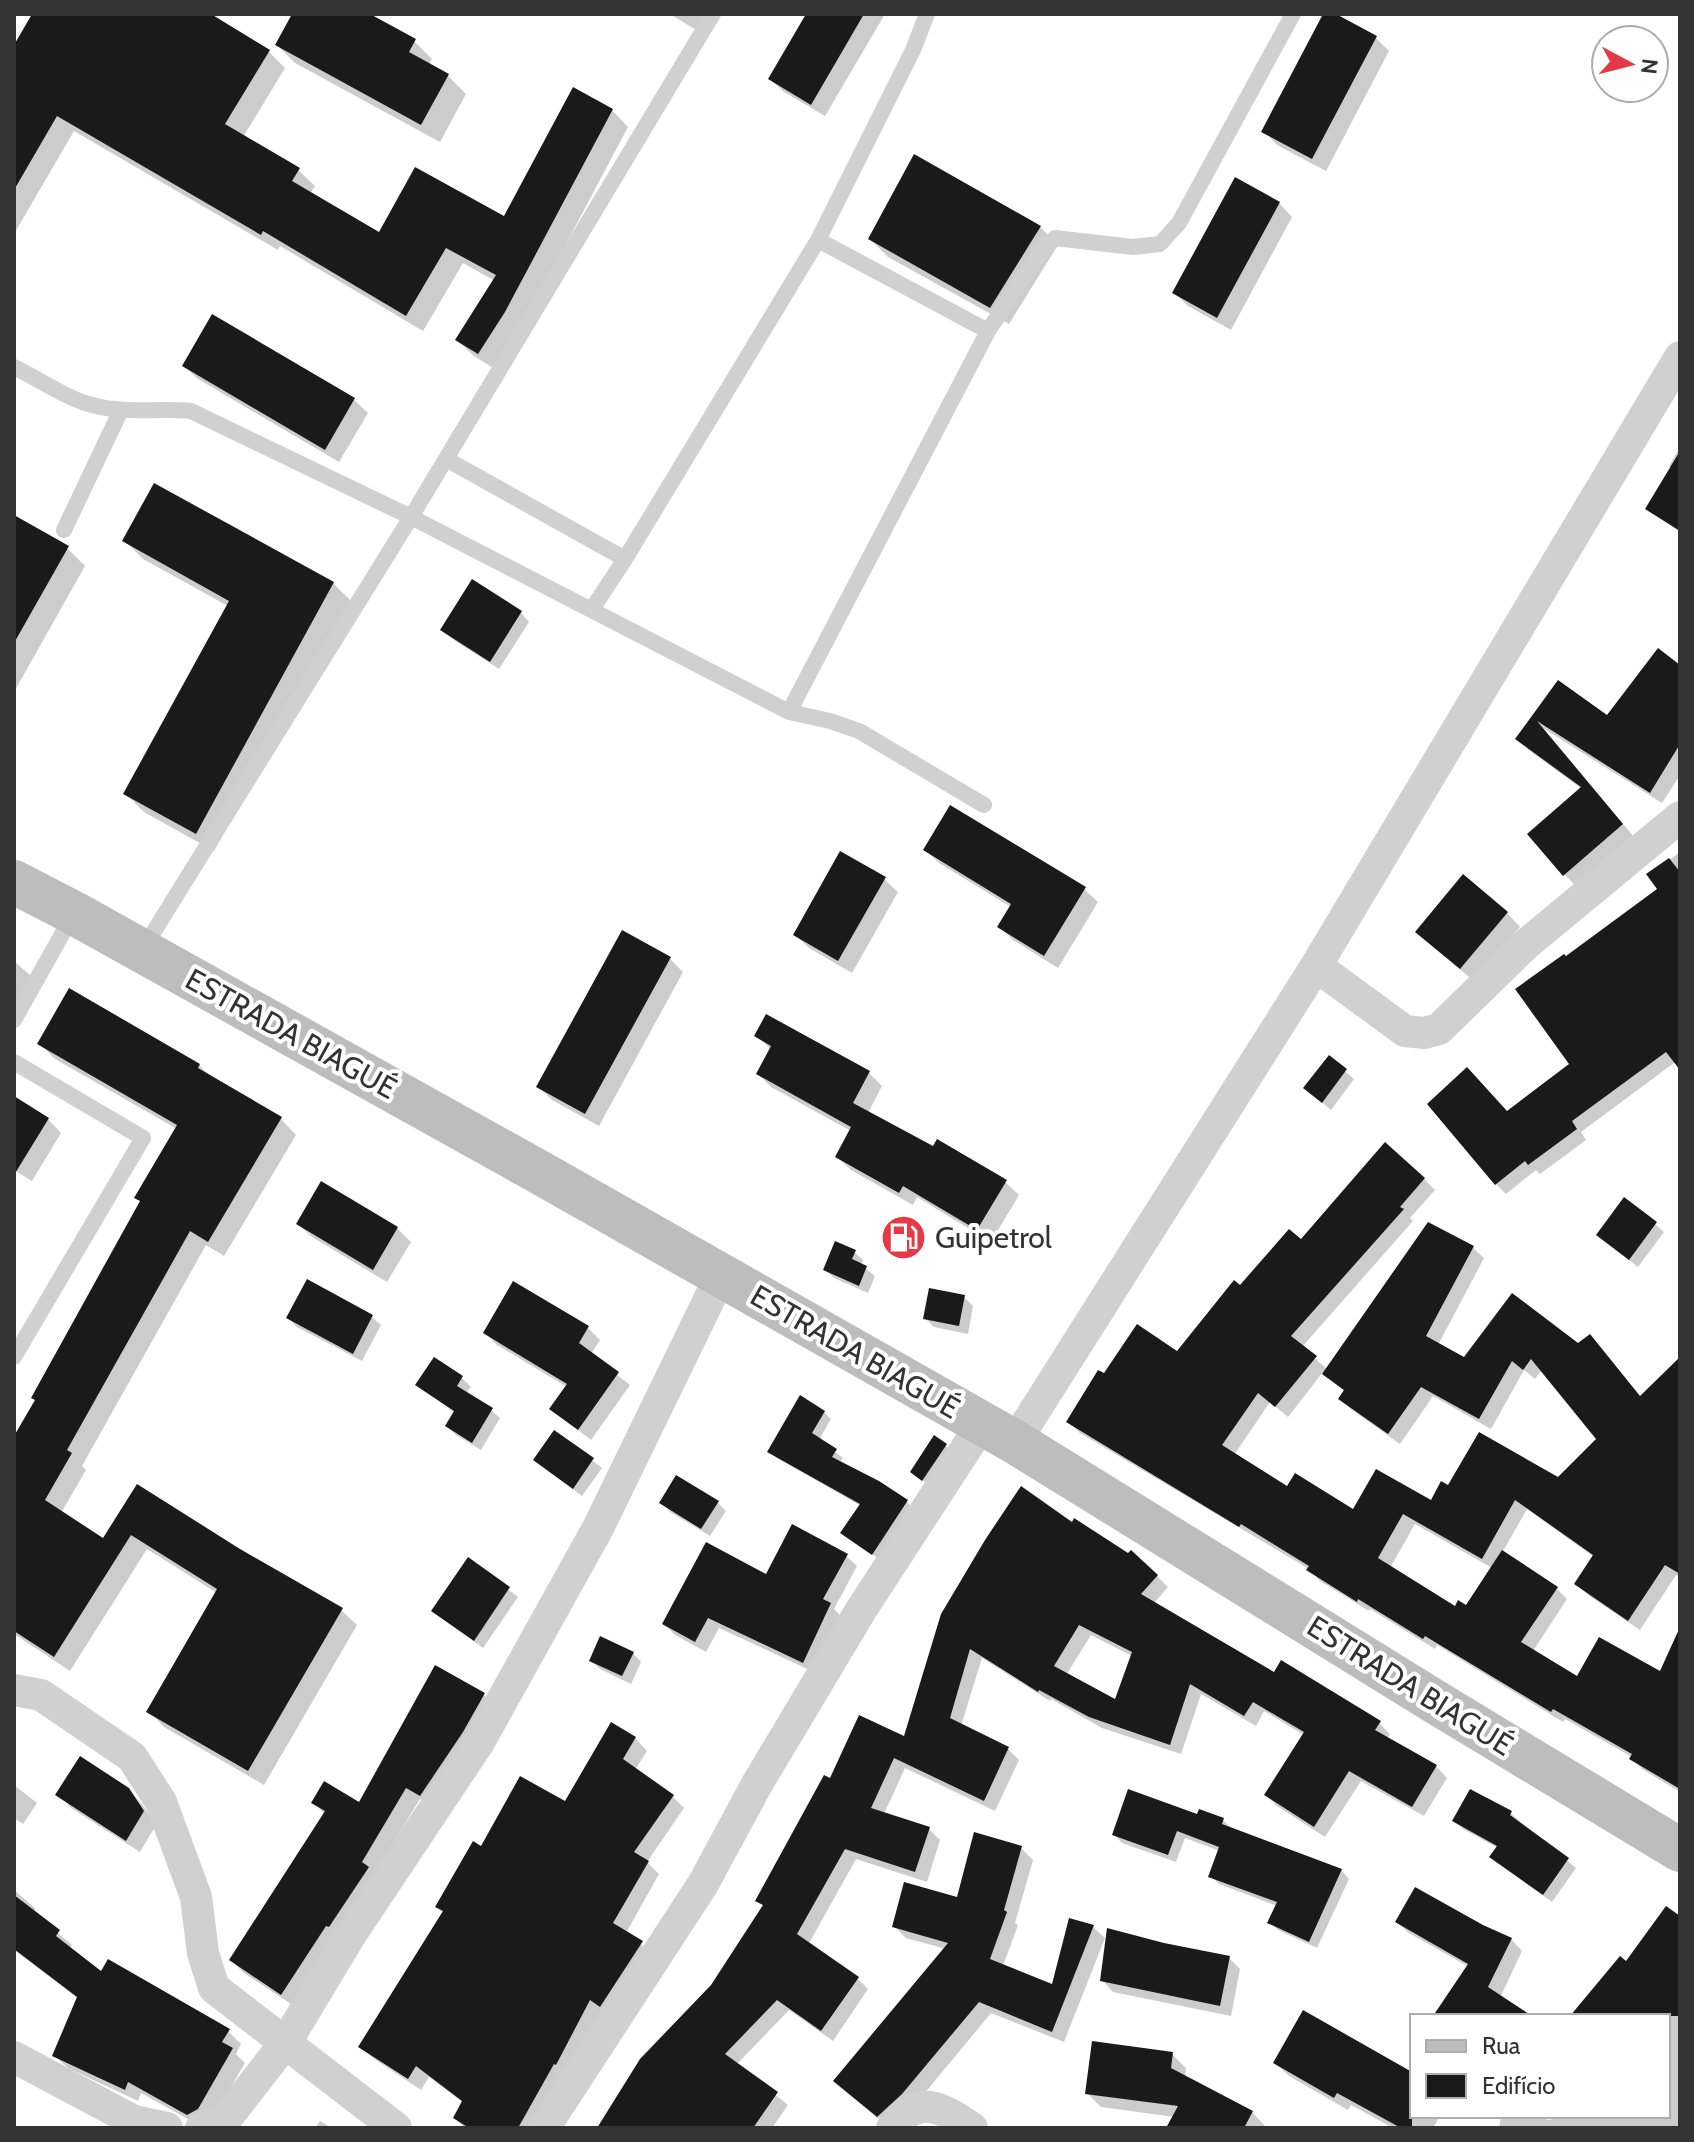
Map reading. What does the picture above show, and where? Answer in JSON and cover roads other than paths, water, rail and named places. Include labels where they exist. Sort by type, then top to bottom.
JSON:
[{"type":"main road","name":"ESTRADA BIAGUÉ","points":[[14,882],[999,1433],[1680,1850]]},
{"type":"street","points":[[544,2128],[703,1884],[757,1784],[861,1610],[999,1433],[1316,966],[1680,357]]},
{"type":"street","points":[[1316,966],[1405,1031],[1424,1033],[1439,1029],[1524,946],[1680,817]]},
{"type":"street","points":[[201,2128],[226,2119],[286,2042],[351,1934],[479,1742],[598,1528],[721,1275]]},
{"type":"street","points":[[14,1690],[41,1695],[132,1757],[161,1802],[196,1897],[203,1953],[214,1988],[396,2128]]},
{"type":"street","points":[[14,2057],[134,2121],[167,2128]]},
{"type":"street","points":[[892,2128],[910,2109],[925,2106],[948,2112],[972,2128]]},
{"type":"lane","points":[[142,951],[411,517],[713,14]]},
{"type":"lane","points":[[592,609],[818,240],[913,50],[927,14]]},
{"type":"lane","points":[[789,712],[988,331],[1041,251],[1055,238],[1133,247],[1160,244],[1179,223],[1293,14]]},
{"type":"lane","points":[[818,240],[988,331]]},
{"type":"lane","points":[[14,367],[90,405],[121,410],[162,408],[191,411],[411,517],[789,712],[859,731],[984,805]]},
{"type":"lane","points":[[64,530],[121,410]]},
{"type":"lane","points":[[446,459],[625,559]]},
{"type":"lane","points":[[14,1020],[74,913]]},
{"type":"lane","points":[[14,1062],[143,1138],[14,1357]]},
{"type":"place","name":"Guipetrol","points":[[904,1238]]}]
